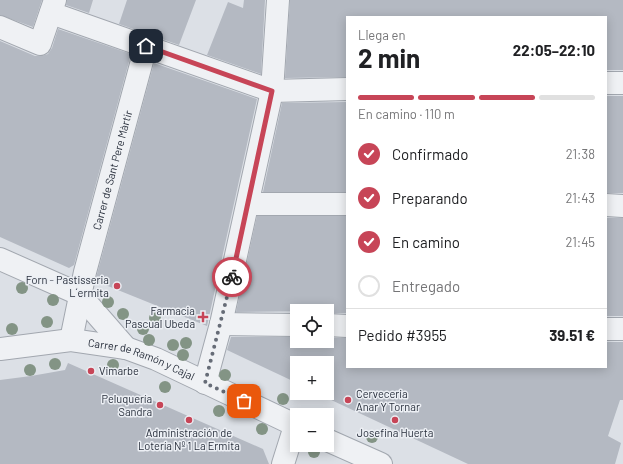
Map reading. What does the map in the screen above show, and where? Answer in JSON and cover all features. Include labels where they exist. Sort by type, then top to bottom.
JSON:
[{"type":"street","points":[[205,383],[221,324],[272,91],[278,0]]},
{"type":"street","points":[[0,27],[40,44],[53,6],[146,46],[272,91],[346,89]]},
{"type":"street","name":"Carrer de Sant Pere Màrtir","points":[[71,340],[79,294],[146,46]]},
{"type":"street","points":[[607,83],[623,83]]},
{"type":"street","points":[[248,204],[346,204]]},
{"type":"street","points":[[607,206],[623,206]]},
{"type":"street","points":[[0,259],[55,282],[79,294],[126,348]]},
{"type":"street","points":[[221,324],[290,325]]},
{"type":"street","points":[[334,325],[346,326]]},
{"type":"street","points":[[607,329],[623,329]]},
{"type":"street","name":"Carrer de Ramón y Cajal","points":[[0,349],[71,340],[126,348],[290,423]]},
{"type":"street","points":[[334,443],[381,464]]},
{"type":"street","points":[[283,464],[290,444]]},
{"type":"building","points":[[0,0],[42,0],[33,27],[0,15]]},
{"type":"building","points":[[67,0],[93,0],[89,13],[66,5]]},
{"type":"building","points":[[127,0],[196,0],[179,45],[119,24]]},
{"type":"building","points":[[244,0],[265,0],[261,74],[207,55],[228,2],[243,8]]},
{"type":"building","points":[[290,0],[623,0],[623,70],[607,70],[607,16],[346,16],[346,77],[285,78]]},
{"type":"building","points":[[58,29],[131,54],[74,265],[69,268],[0,237],[0,41],[35,56],[42,56],[48,54],[52,48]]},
{"type":"building","points":[[154,63],[257,99],[207,326],[98,282],[96,278]]},
{"type":"building","points":[[607,96],[623,96],[623,193],[607,193]]},
{"type":"building","points":[[346,102],[346,192],[263,192],[282,103]]},
{"type":"building","points":[[257,216],[346,216],[346,313],[334,313],[334,304],[290,304],[290,311],[236,312]]},
{"type":"building","points":[[607,218],[623,218],[623,316],[607,316]]},
{"type":"building","points":[[231,337],[290,337],[290,348],[334,348],[334,338],[346,338],[346,368],[607,368],[607,342],[623,342],[623,400],[620,400],[608,436],[621,443],[615,464],[468,464],[331,400],[334,400],[334,356],[290,356],[290,380],[227,350]]},
{"type":"building","points":[[68,363],[263,449],[269,464],[0,464],[0,380],[65,370]]},
{"type":"way so far","points":[[232,277],[205,383],[244,401]]},
{"type":"place","name":"Forn - Pastisseria L´ermita","points":[[117,286]]},
{"type":"place","name":"Farmacia Pascual Ubeda","points":[[203,317]]},
{"type":"place","name":"Vimarbe","points":[[91,371]]},
{"type":"place","name":"Cerveceria Anar Y Tornar","points":[[348,400]]},
{"type":"place","name":"Peluquería Sandra","points":[[160,405]]},
{"type":"place","name":"Administración de Lotería Nº 1 La Ermita","points":[[189,420]]},
{"type":"place","name":"Josefina Huerta","points":[[395,420]]},
{"type":"route","points":[[146,46],[272,91],[232,277]]}]
